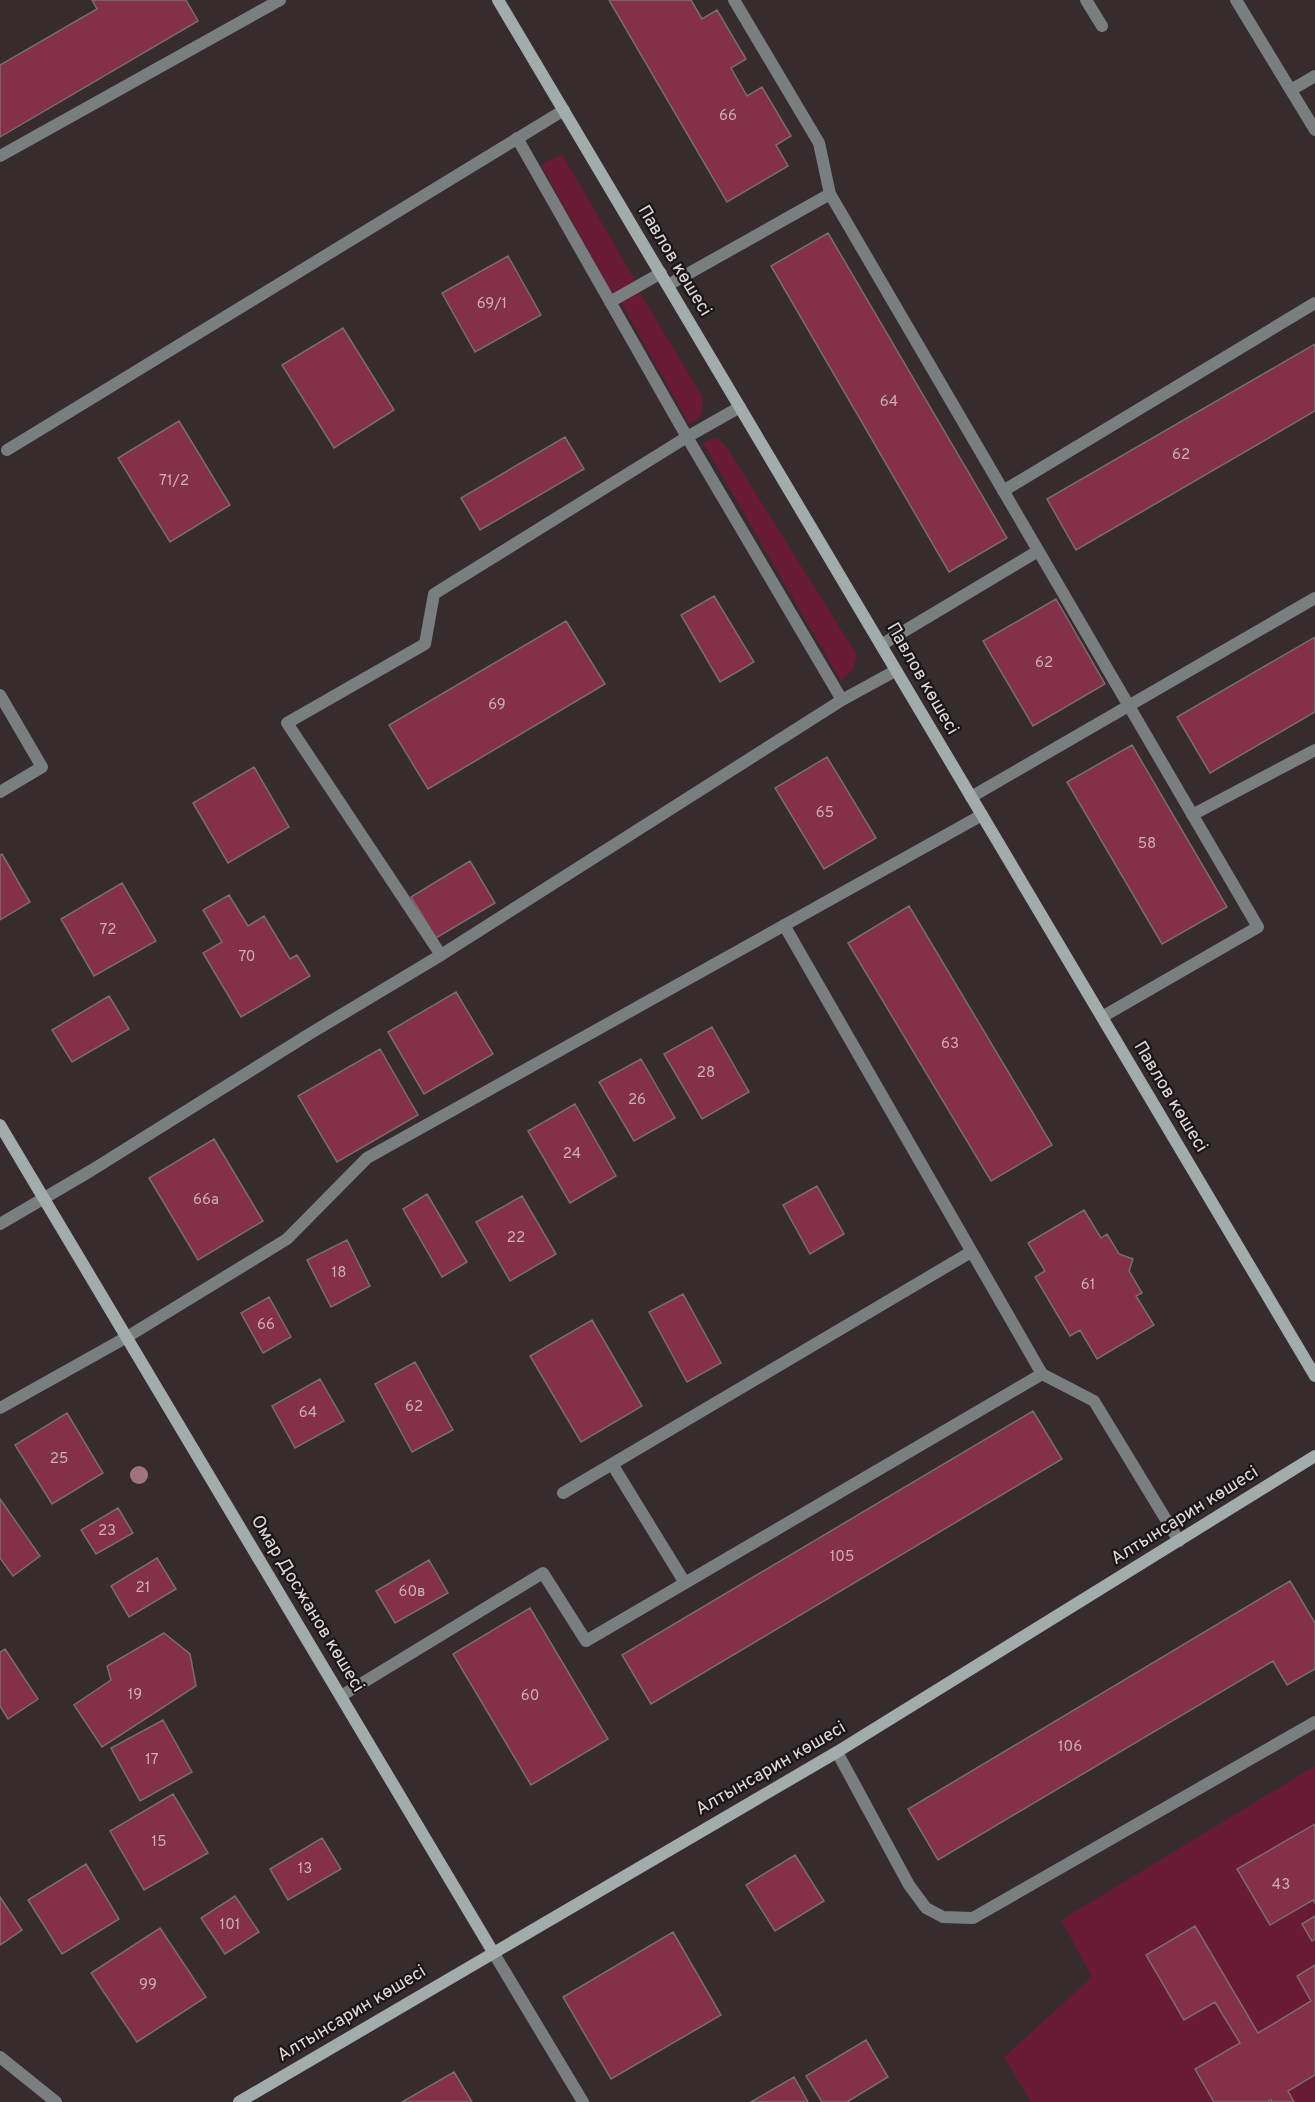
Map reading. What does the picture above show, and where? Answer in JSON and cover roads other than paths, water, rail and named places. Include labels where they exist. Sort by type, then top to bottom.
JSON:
[{"type":"street","points":[[0,156],[280,0]]},
{"type":"street","name":"Павлов көшесі","points":[[498,0],[1315,1376]]},
{"type":"street","points":[[734,0],[819,143],[830,194],[1258,927],[1102,1017]]},
{"type":"street","points":[[1086,0],[1102,26]]},
{"type":"street","points":[[1236,0],[1315,130]]},
{"type":"street","points":[[1291,90],[1315,76]]},
{"type":"street","points":[[7,450],[564,110]]},
{"type":"street","points":[[518,138],[687,437],[842,700]]},
{"type":"street","points":[[668,285],[830,194]]},
{"type":"street","points":[[610,302],[660,273]]},
{"type":"street","points":[[1003,491],[1315,303]]},
{"type":"street","points":[[441,955],[287,723],[425,644],[434,594],[687,437],[740,407]]},
{"type":"street","points":[[881,645],[1038,551]]},
{"type":"street","points":[[971,797],[1315,598]]},
{"type":"street","points":[[0,1224],[441,955],[842,700],[896,671]]},
{"type":"street","points":[[0,695],[42,767],[0,792]]},
{"type":"street","points":[[1192,815],[1315,750]]},
{"type":"street","points":[[0,1408],[127,1337],[287,1239],[367,1158],[982,815]]},
{"type":"street","points":[[784,925],[1042,1374],[1094,1401],[1179,1541]]},
{"type":"street","name":"Омар Досжанов көшесі","points":[[0,1125],[583,2102]]},
{"type":"street","points":[[563,1493],[971,1251]]},
{"type":"street","points":[[340,1696],[543,1573],[586,1641],[1042,1374]]},
{"type":"street","name":"Алтынсарин көшесі","points":[[239,2102],[837,1752],[1315,1456]]},
{"type":"street","points":[[612,1464],[685,1583]]},
{"type":"street","points":[[837,1752],[909,1885],[926,1908],[943,1917],[973,1918],[1315,1722]]},
{"type":"street","points":[[0,2057],[56,2102]]}]
